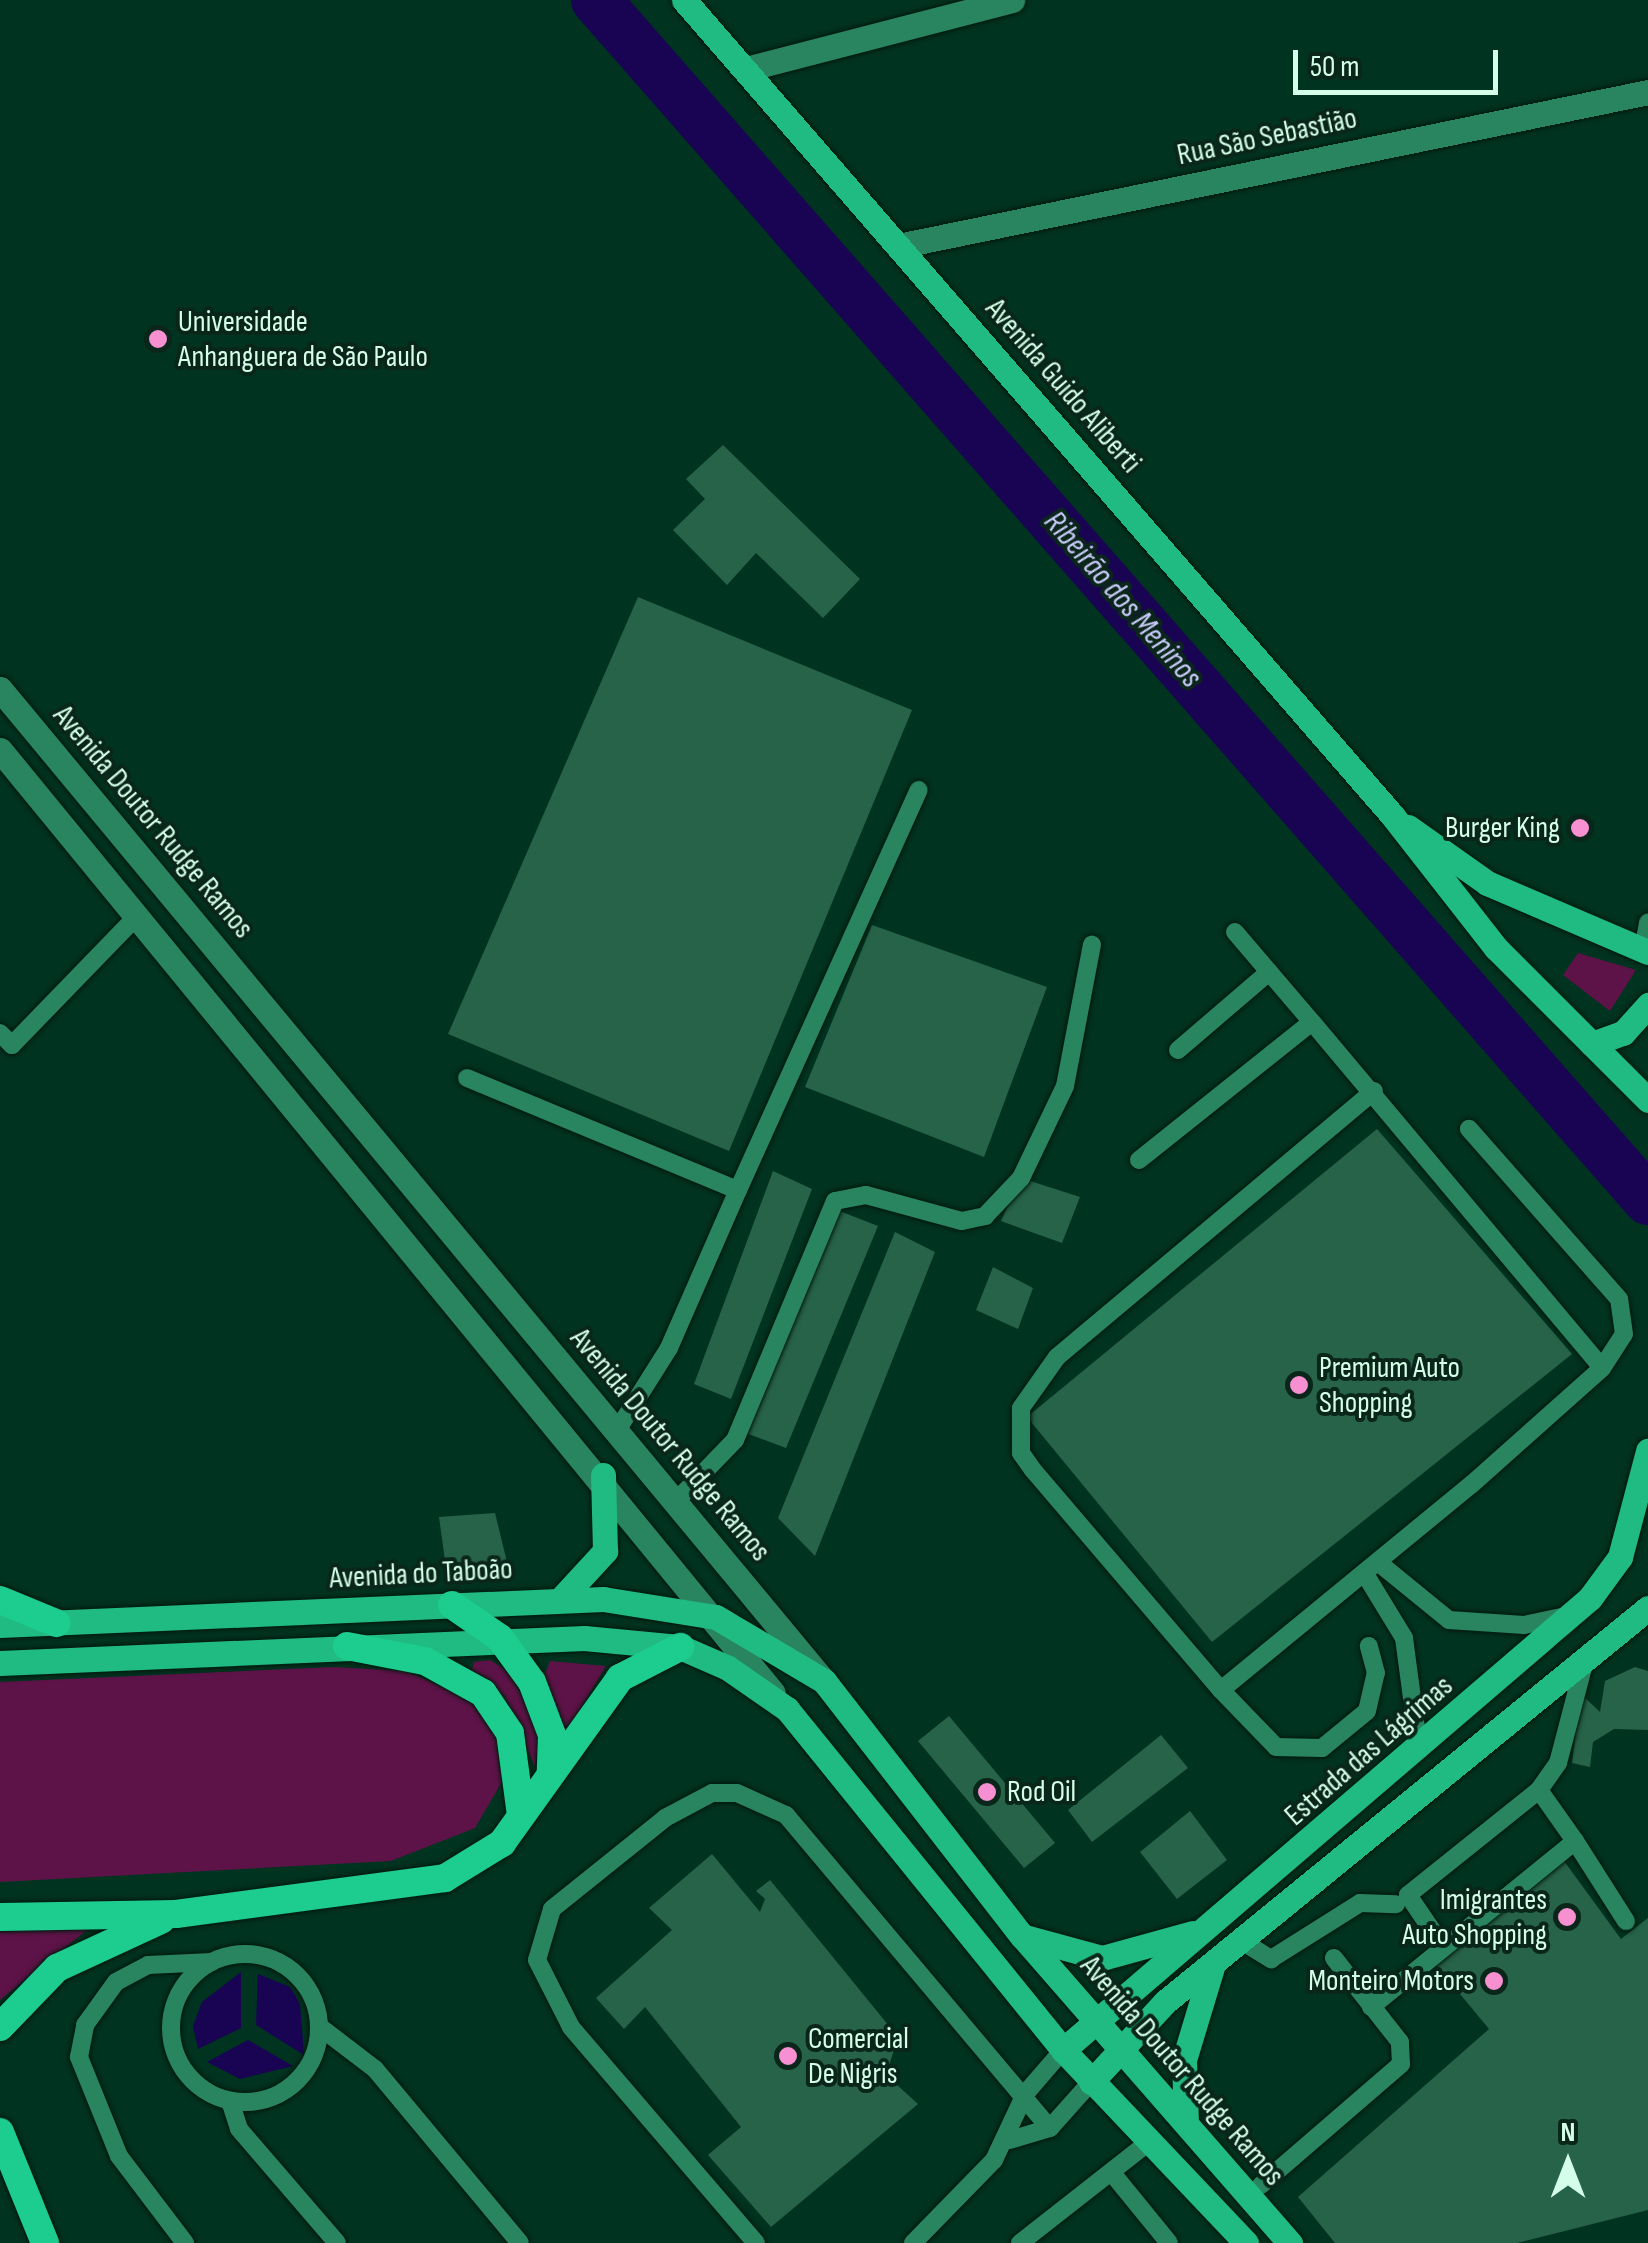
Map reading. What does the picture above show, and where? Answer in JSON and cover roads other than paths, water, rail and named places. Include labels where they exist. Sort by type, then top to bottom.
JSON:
[{"type":"highway","points":[[0,1600],[56,1622]]},
{"type":"highway","points":[[452,1605],[500,1638],[544,1708],[551,1774]]},
{"type":"highway","points":[[347,1646],[442,1668],[492,1702],[514,1745],[521,1815]]},
{"type":"highway","points":[[0,1916],[176,1914],[429,1884],[482,1860],[521,1815],[620,1678],[680,1648]]},
{"type":"highway","points":[[0,2028],[57,1968],[176,1914]]},
{"type":"highway","points":[[0,2132],[45,2243]]},
{"type":"main road","name":"Avenida Guido Aliberti","points":[[684,0],[1392,815],[1496,948],[1648,1100]]},
{"type":"main road","name":"Avenida Guido Aliberti","points":[[1392,815],[1488,883],[1646,952]]},
{"type":"main road","points":[[1592,1044],[1623,1033],[1648,1006]]},
{"type":"main road","name":"Estrada das Lágrimas","points":[[1063,2050],[1237,1910],[1573,1614],[1620,1558],[1648,1451]]},
{"type":"main road","points":[[560,1600],[606,1550],[595,1467]]},
{"type":"main road","points":[[1620,1558],[1648,1539]]},
{"type":"main road","name":"Avenida do Taboão","points":[[0,1625],[560,1600],[700,1610],[824,1682]]},
{"type":"main road","points":[[1091,2082],[1120,2049],[1212,1964],[1245,1943],[1588,1651],[1648,1608]]},
{"type":"main road","points":[[0,1663],[500,1638],[680,1648],[787,1709],[1063,2050],[1246,2243]]},
{"type":"main road","name":"Avenida Doutor Rudge Ramos","points":[[824,1682],[1022,1936],[1290,2243]]},
{"type":"main road","points":[[1022,1936],[1076,1954],[1124,1955],[1237,1910]]},
{"type":"main road","points":[[1186,2123],[1184,2060],[1212,1964]]},
{"type":"street","points":[[746,69],[1012,0]]},
{"type":"street","name":"Rua São Sebastião","points":[[898,246],[1648,92]]},
{"type":"street","name":"Avenida Doutor Rudge Ramos","points":[[0,689],[616,1432],[678,1500],[824,1682]]},
{"type":"street","points":[[0,750],[595,1467],[700,1610],[787,1709]]},
{"type":"street","points":[[595,1467],[616,1432]]},
{"type":"lane","points":[[616,1432],[669,1348],[920,790]]},
{"type":"lane","points":[[0,1033],[12,1046],[137,916]]},
{"type":"lane","points":[[1646,952],[1648,922]]},
{"type":"lane","points":[[1235,932],[1374,1091],[1602,1368]]},
{"type":"lane","points":[[678,1500],[735,1440],[835,1201],[866,1195],[962,1221],[985,1216],[1021,1178],[1064,1086],[1092,945]]},
{"type":"lane","points":[[1178,1050],[1269,972]]},
{"type":"lane","points":[[1139,1160],[1312,1022]]},
{"type":"lane","points":[[467,1078],[738,1190]]},
{"type":"lane","points":[[1369,1646],[1374,1693],[1344,1735],[1310,1751],[1276,1748],[1221,1690],[1033,1470],[1021,1453],[1021,1408],[1058,1357],[1374,1091]]},
{"type":"lane","points":[[1221,1690],[1372,1568],[1602,1368],[1624,1334],[1619,1299],[1469,1129]]},
{"type":"lane","points":[[1372,1568],[1449,1620],[1524,1625],[1573,1614]]},
{"type":"lane","points":[[1372,1568],[1404,1638],[1419,1750]]},
{"type":"lane","points":[[1442,1945],[1408,1894],[1539,1790],[1558,1763],[1588,1651]]},
{"type":"lane","points":[[1539,1790],[1626,1921]]},
{"type":"lane","points":[[756,2243],[571,2027],[537,1960],[552,1909],[694,1800],[737,1793],[786,1816],[1050,2128]]},
{"type":"lane","points":[[1371,2007],[1442,1945],[1576,1841]]},
{"type":"lane","points":[[1245,1943],[1271,1959],[1360,1903],[1396,1904]]},
{"type":"lane","points":[[185,2243],[101,2123],[79,2057],[84,2025],[116,1982],[148,1965],[212,1962],[244,1954],[291,1969],[312,1995],[320,2027],[314,2060],[293,2086],[264,2100],[230,2102],[188,2076],[172,2046],[178,1997],[212,1962]]},
{"type":"lane","points":[[1261,2185],[1401,2064],[1400,2042],[1334,1958]]},
{"type":"lane","points":[[320,2027],[387,2082],[520,2243]]},
{"type":"lane","points":[[913,2243],[1010,2140],[1024,2094],[1063,2050]]},
{"type":"lane","points":[[1010,2140],[1050,2128],[1091,2082]]},
{"type":"lane","points":[[230,2102],[239,2129],[336,2243]]},
{"type":"lane","points":[[1020,2243],[1149,2142]]},
{"type":"lane","points":[[1112,2173],[1169,2243]]},
{"type":"waterway","name":"Ribeirão dos Meninos","points":[[596,0],[1648,1200]]},
{"type":"place","name":"Universidade Anhanguera de São Paulo","points":[[158,339]]},
{"type":"place","name":"Burger King","points":[[1580,828]]},
{"type":"place","name":"Premium Auto Shopping","points":[[1299,1385]]},
{"type":"place","name":"Rod Oil","points":[[987,1792]]},
{"type":"place","name":"Imigrantes Auto Shopping","points":[[1567,1917]]},
{"type":"place","name":"Monteiro Motors","points":[[1494,1981]]},
{"type":"place","name":"Comercial De Nigris","points":[[788,2056]]}]
